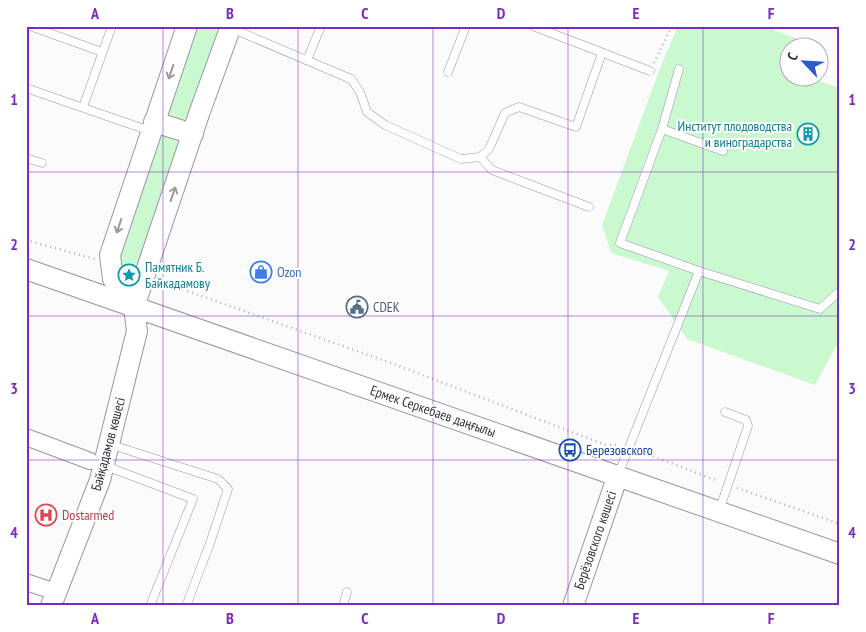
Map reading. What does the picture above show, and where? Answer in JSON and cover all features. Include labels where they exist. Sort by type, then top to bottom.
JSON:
[{"type":"street","points":[[134,307],[113,279],[110,256],[187,26]]},
{"type":"street","name":"Байқадамов көшесі","points":[[53,599],[92,505],[97,463],[109,444],[137,331],[134,307],[231,27]]},
{"type":"street","points":[[152,126],[193,134]]},
{"type":"street","name":"Ермек Серкебаев даңғылы","points":[[26,269],[840,554]]},
{"type":"street","points":[[26,437],[97,463]]},
{"type":"street","name":"Берёзовского көшесі","points":[[573,606],[618,475]]},
{"type":"street","points":[[26,582],[53,599]]},
{"type":"lane","points":[[30,26],[102,52]]},
{"type":"lane","points":[[82,107],[112,26]]},
{"type":"lane","points":[[307,60],[320,26]]},
{"type":"lane","points":[[448,72],[466,26]]},
{"type":"lane","points":[[532,26],[650,71]]},
{"type":"lane","points":[[231,27],[351,79],[360,92],[367,112],[385,125],[461,159],[480,157],[489,149],[505,113],[519,107],[576,127],[602,53]]},
{"type":"lane","points":[[679,69],[662,129],[620,243],[699,271],[820,309],[840,291]]},
{"type":"lane","points":[[26,88],[82,107],[152,126]]},
{"type":"lane","points":[[662,129],[723,151]]},
{"type":"lane","points":[[480,157],[492,170],[589,207]]},
{"type":"lane","points":[[26,158],[42,163]]},
{"type":"lane","points":[[618,475],[699,271]]},
{"type":"lane","points":[[719,511],[748,426],[746,420],[725,412]]},
{"type":"lane","points":[[109,444],[218,479],[228,489],[186,606]]},
{"type":"lane","points":[[97,463],[193,499],[150,606]]},
{"type":"lane","points":[[343,606],[347,592]]},
{"type":"path","points":[[650,71],[672,26]]},
{"type":"path","points":[[26,240],[110,263]]},
{"type":"path","points":[[145,276],[391,363],[606,445]]},
{"type":"green space","points":[[197,26],[227,26],[133,299],[113,267]]},
{"type":"green space","points":[[678,26],[764,26],[795,38],[778,38],[778,88],[828,88],[828,84],[840,88],[840,339],[815,385],[687,339],[658,297],[669,271],[611,253],[602,225],[662,63]]},
{"type":"place","name":"Институт плодоводства и виноградарства","points":[[808,134]]},
{"type":"place","name":"Ozon","points":[[261,272]]},
{"type":"place","name":"Памятник Б. Байкадамову","points":[[129,275]]},
{"type":"place","name":"CDEK","points":[[357,307]]},
{"type":"place","name":"Березовского","points":[[570,450]]},
{"type":"place","name":"Dostarmed","points":[[46,515]]}]
